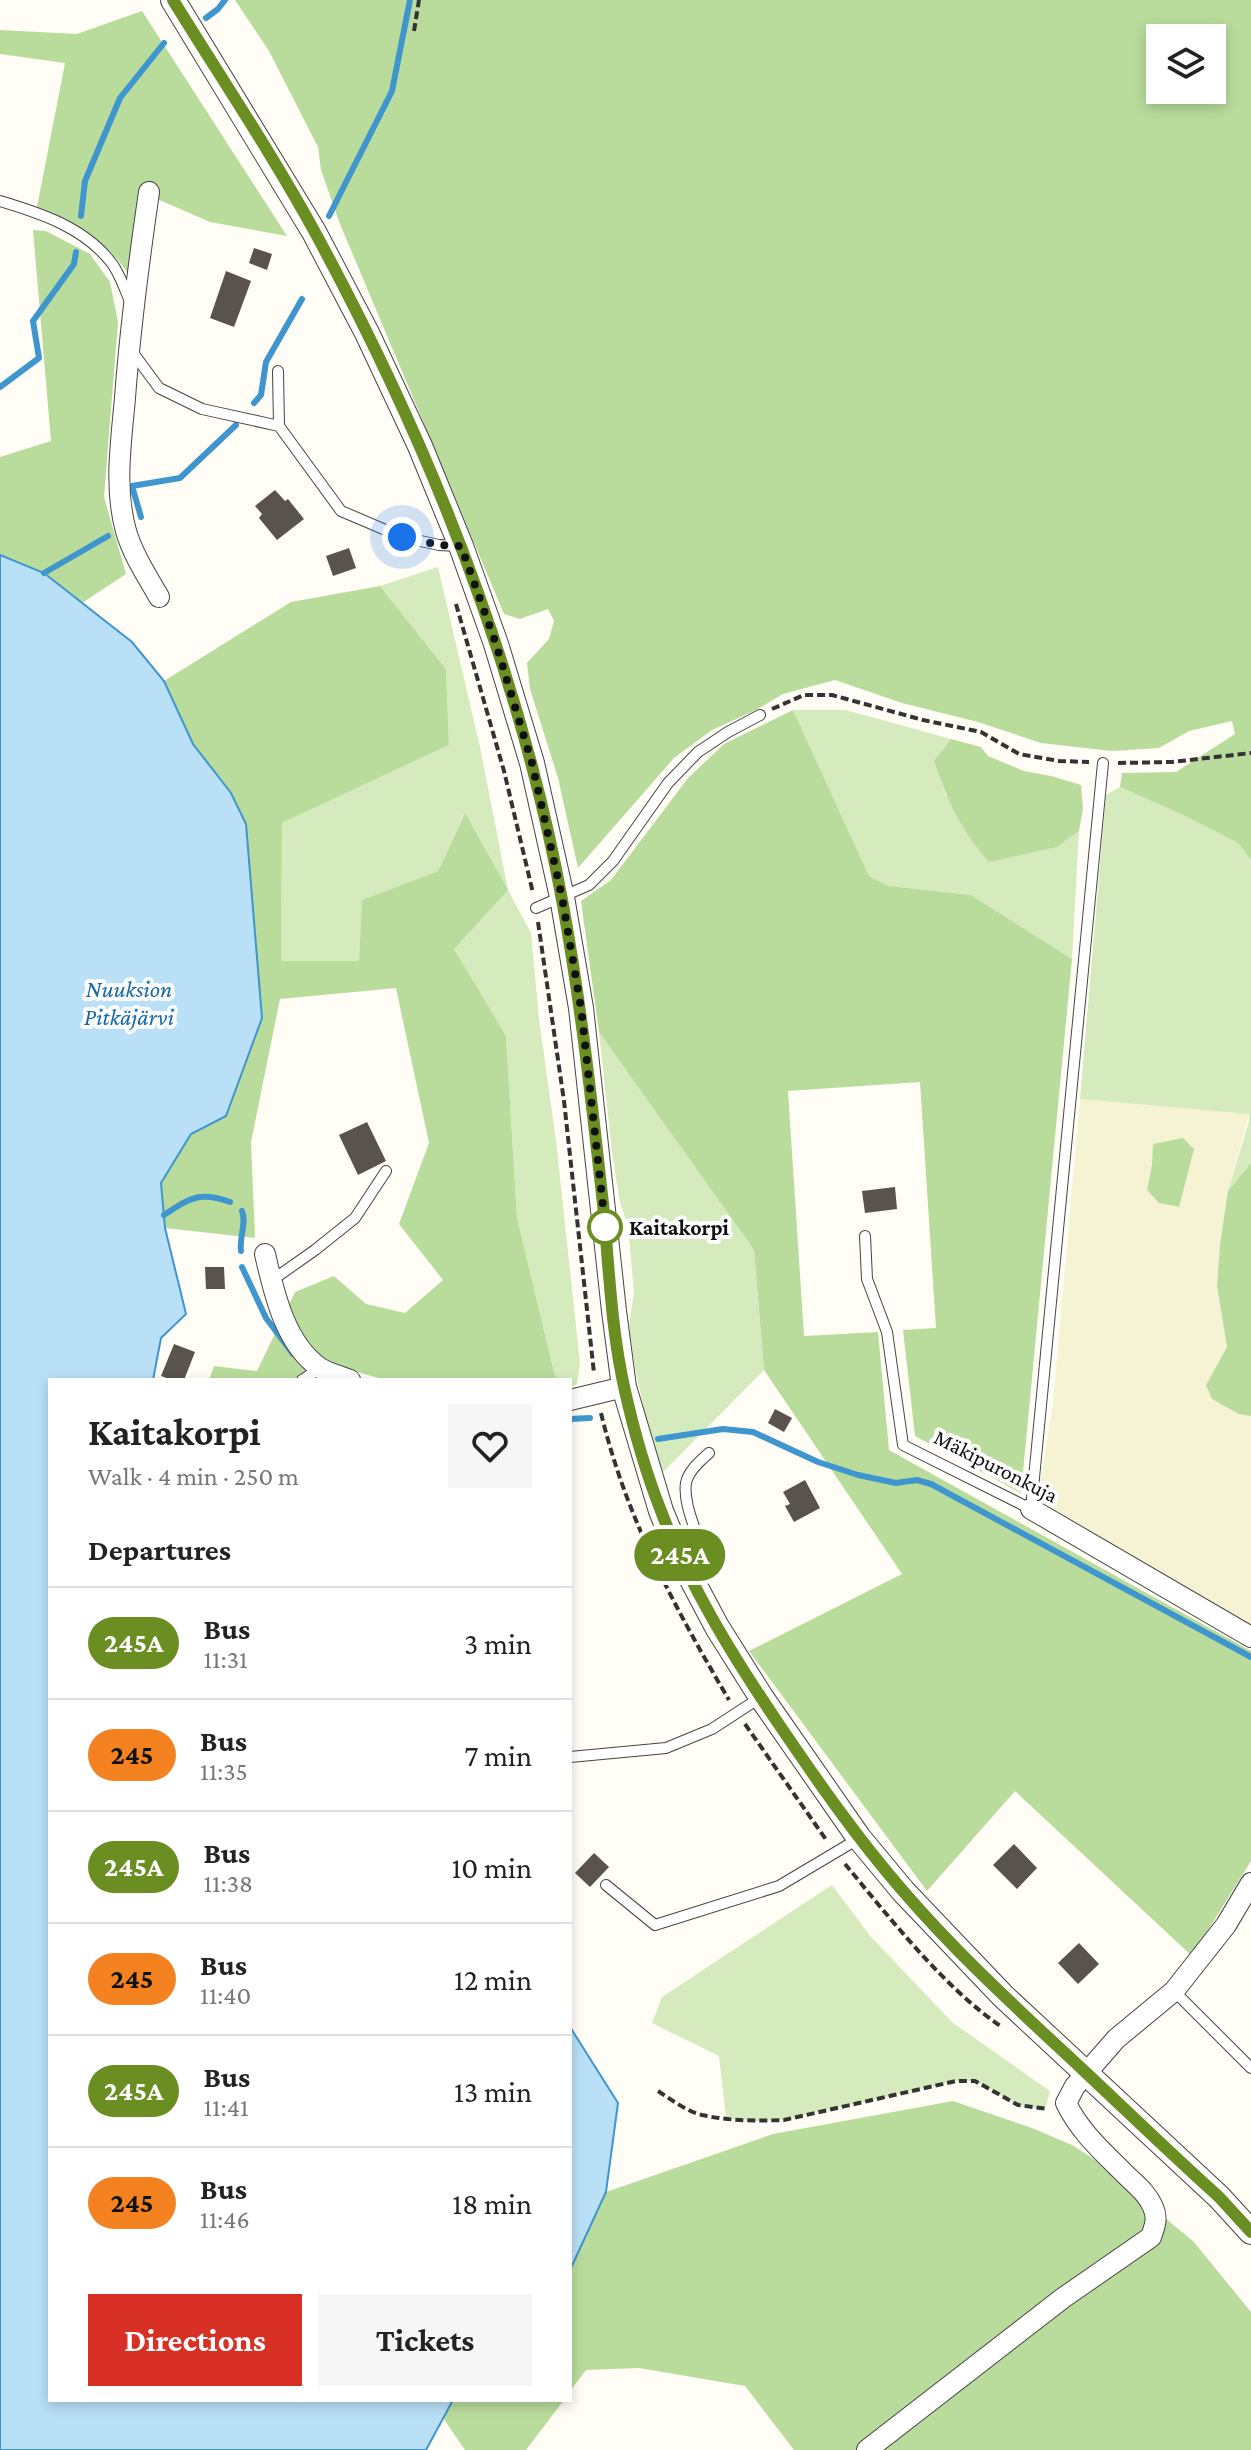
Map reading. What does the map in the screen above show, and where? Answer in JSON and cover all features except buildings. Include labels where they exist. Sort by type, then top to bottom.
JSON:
[{"type":"street","points":[[173,0],[314,232],[367,333],[420,446],[461,546],[496,644],[532,763],[562,897],[581,1008],[624,1387],[661,1511],[681,1559],[717,1627],[761,1697],[859,1838],[947,1940],[1219,2197],[1251,2232]]},
{"type":"street","points":[[149,192],[132,306],[119,468],[126,531],[134,553],[159,597]]},
{"type":"street","points":[[265,1254],[271,1281],[297,1345],[321,1368],[345,1378]]},
{"type":"street","points":[[572,1399],[624,1387]]},
{"type":"street","name":"Mäkipuronkuja","points":[[1031,1509],[1251,1637]]},
{"type":"street","points":[[867,2450],[1038,2316],[1151,2237],[1156,2224],[1155,2210],[1145,2192],[1087,2137],[1066,2103],[1116,2039],[1174,1991],[1226,1925],[1251,1883]]},
{"type":"lane","points":[[0,201],[33,211],[84,235],[112,262],[132,306]]},
{"type":"lane","points":[[129,346],[159,388],[202,409],[279,426]]},
{"type":"lane","points":[[278,371],[279,426],[341,511],[402,537],[461,546]]},
{"type":"lane","points":[[536,908],[589,885],[613,861],[668,783],[698,752],[760,715]]},
{"type":"lane","points":[[1031,1509],[1103,763]]},
{"type":"lane","points":[[271,1281],[355,1218],[386,1171]]},
{"type":"lane","name":"Mäkipuronkuja","points":[[865,1236],[867,1279],[887,1332],[903,1445],[1031,1509]]},
{"type":"lane","points":[[305,1378],[321,1368]]},
{"type":"lane","points":[[681,1559],[700,1545],[689,1507],[686,1482],[696,1465],[709,1453]]},
{"type":"lane","points":[[572,1757],[666,1748],[712,1729],[761,1697]]},
{"type":"lane","points":[[606,1885],[655,1925],[779,1886],[859,1838]]},
{"type":"lane","points":[[1174,1991],[1251,2068]]},
{"type":"path","points":[[414,31],[419,0]]},
{"type":"path","points":[[453,594],[504,771],[536,908],[564,1101],[597,1393],[620,1479],[640,1532],[667,1591],[737,1713],[836,1853],[950,1983],[1012,2035]]},
{"type":"path","points":[[760,715],[804,695],[832,695],[981,732],[1019,754],[1059,761],[1172,762],[1251,753]]},
{"type":"path","points":[[658,2091],[678,2105],[701,2115],[757,2121],[784,2120],[956,2081],[975,2081],[1018,2105],[1045,2110],[1066,2103]]},
{"type":"shaded area","points":[[1080,1099],[1249,1114],[1228,1191],[1220,1245],[1217,1286],[1227,1347],[1206,1385],[1239,1414],[1251,1416],[1251,1630],[1042,1507],[1041,1480],[1053,1402]],"holes":[[[1153,1145],[1179,1207],[1159,1203],[1147,1190]]]},
{"type":"green space","points":[[235,0],[1251,0],[1251,860],[1238,843],[1120,787],[1122,773],[1176,772],[1235,734],[1232,721],[1189,731],[1159,748],[1112,751],[1041,743],[835,680],[783,694],[712,730],[674,758],[578,868],[558,778],[530,689],[527,663],[549,639],[554,621],[548,609],[520,619],[504,614],[340,224],[321,170],[318,147],[269,51]]},
{"type":"green space","points":[[142,11],[287,236],[210,222],[141,192],[131,278],[101,243],[37,207],[65,63],[0,54],[0,30],[77,34]]},
{"type":"green space","points":[[33,230],[46,231],[90,254],[110,282],[118,322],[104,497],[126,574],[82,603],[44,573],[0,555],[0,457],[51,441]]},
{"type":"green space","points":[[438,567],[480,747],[508,890],[531,933],[580,1363],[577,1384],[572,1386],[572,1378],[556,1378],[517,1218],[506,1036],[454,949],[464,814],[438,871],[363,900],[359,961],[281,962],[282,823],[449,745],[446,669],[380,586]]},
{"type":"green space","points":[[380,586],[446,669],[449,745],[282,823],[281,961],[359,961],[362,900],[438,871],[465,813],[508,890],[454,949],[506,1036],[517,1218],[556,1378],[380,1378],[324,1358],[304,1378],[210,1378],[214,1366],[257,1371],[295,1292],[334,1276],[366,1304],[405,1313],[443,1280],[399,1224],[429,1143],[396,988],[280,999],[251,1142],[255,1238],[165,1228],[161,1183],[191,1134],[226,1116],[249,876],[246,824],[231,793],[193,744],[164,681],[291,602]]},
{"type":"green space","points":[[793,710],[846,710],[951,739],[934,761],[946,796],[1057,847],[1079,831],[1072,959],[971,895],[889,886],[869,876]]},
{"type":"green space","points":[[793,710],[869,876],[889,886],[971,895],[1072,959],[1021,1493],[915,1436],[903,1330],[936,1328],[920,1082],[788,1091],[804,1336],[878,1332],[889,1450],[1251,1651],[1251,1861],[1192,1956],[1015,1791],[927,1891],[749,1651],[902,1574],[764,1370],[754,1250],[599,1032],[581,901],[611,880],[688,778],[724,744]]},
{"type":"green space","points":[[951,739],[981,747],[988,756],[1024,771],[1081,785],[1083,809],[1079,831],[1057,847],[989,862],[956,814],[934,761]]},
{"type":"green space","points":[[1120,787],[1238,843],[1251,860],[1251,1163],[1228,1191],[1249,1114],[1080,1099],[1106,795]]},
{"type":"green space","points":[[599,1032],[754,1250],[764,1370],[663,1472],[646,1420],[634,1361],[629,1325],[634,1293],[628,1226],[620,1203],[612,1152]]},
{"type":"green space","points":[[1183,1138],[1194,1149],[1179,1207],[1159,1203],[1147,1190],[1153,1144]]},
{"type":"green space","points":[[1251,1163],[1251,1416],[1239,1414],[1212,1399],[1206,1385],[1227,1347],[1217,1286],[1228,1191]]},
{"type":"green space","points":[[832,1885],[871,1937],[953,2023],[1050,2091],[1045,2110],[1018,2105],[975,2081],[956,2081],[784,2120],[726,2118],[719,2056],[652,2023],[662,1997]]},
{"type":"green space","points":[[953,2101],[1072,2145],[1145,2192],[1155,2210],[1193,2241],[1251,2312],[1251,2450],[794,2450],[745,2386],[639,2368],[586,2370],[572,2388],[572,2266],[606,2192],[773,2134]]},
{"type":"green space","points":[[452,2402],[562,2402],[526,2450],[465,2450],[443,2418]]},
{"type":"water","name":"Nuuksion Pitkäjärvi","points":[[0,555],[44,573],[132,642],[164,681],[193,744],[231,793],[246,824],[262,1018],[226,1116],[191,1134],[161,1183],[165,1228],[186,1314],[161,1338],[153,1378],[48,1378],[48,2402],[452,2402],[426,2450],[0,2450]]},
{"type":"water","points":[[572,2030],[618,2103],[606,2192],[572,2266]]},
{"type":"waterway","points":[[206,18],[225,0]]},
{"type":"waterway","points":[[329,216],[392,91],[410,0]]},
{"type":"waterway","points":[[81,216],[85,181],[120,98],[164,43]]},
{"type":"waterway","points":[[0,387],[39,358],[33,321],[74,264],[76,252]]},
{"type":"waterway","points":[[254,403],[261,395],[266,362],[302,299]]},
{"type":"waterway","points":[[141,517],[132,486],[180,478],[236,425]]},
{"type":"waterway","points":[[44,573],[108,536]]},
{"type":"waterway","points":[[164,1215],[195,1198],[210,1197],[230,1202]]},
{"type":"waterway","points":[[241,1251],[242,1211]]},
{"type":"waterway","points":[[242,1267],[266,1318],[293,1354]]},
{"type":"waterway","points":[[572,1419],[590,1418]]},
{"type":"waterway","points":[[658,1439],[723,1429],[753,1432],[818,1462],[858,1475],[896,1483],[917,1480],[931,1484],[1251,1657]]},
{"type":"bus line","name":"245A","points":[[173,0],[314,232],[367,333],[420,446],[461,546],[496,644],[532,763],[562,897],[581,1008],[624,1387],[661,1511],[681,1559],[717,1627],[761,1697],[859,1838],[903,1891],[1003,1996],[1219,2197],[1251,2232]]},
{"type":"place","name":"Kaitakorpi","points":[[605,1227]]},
{"type":"route","points":[[402,537],[461,546],[496,644],[532,763],[562,897],[581,1008],[606,1233],[605,1227]]}]
